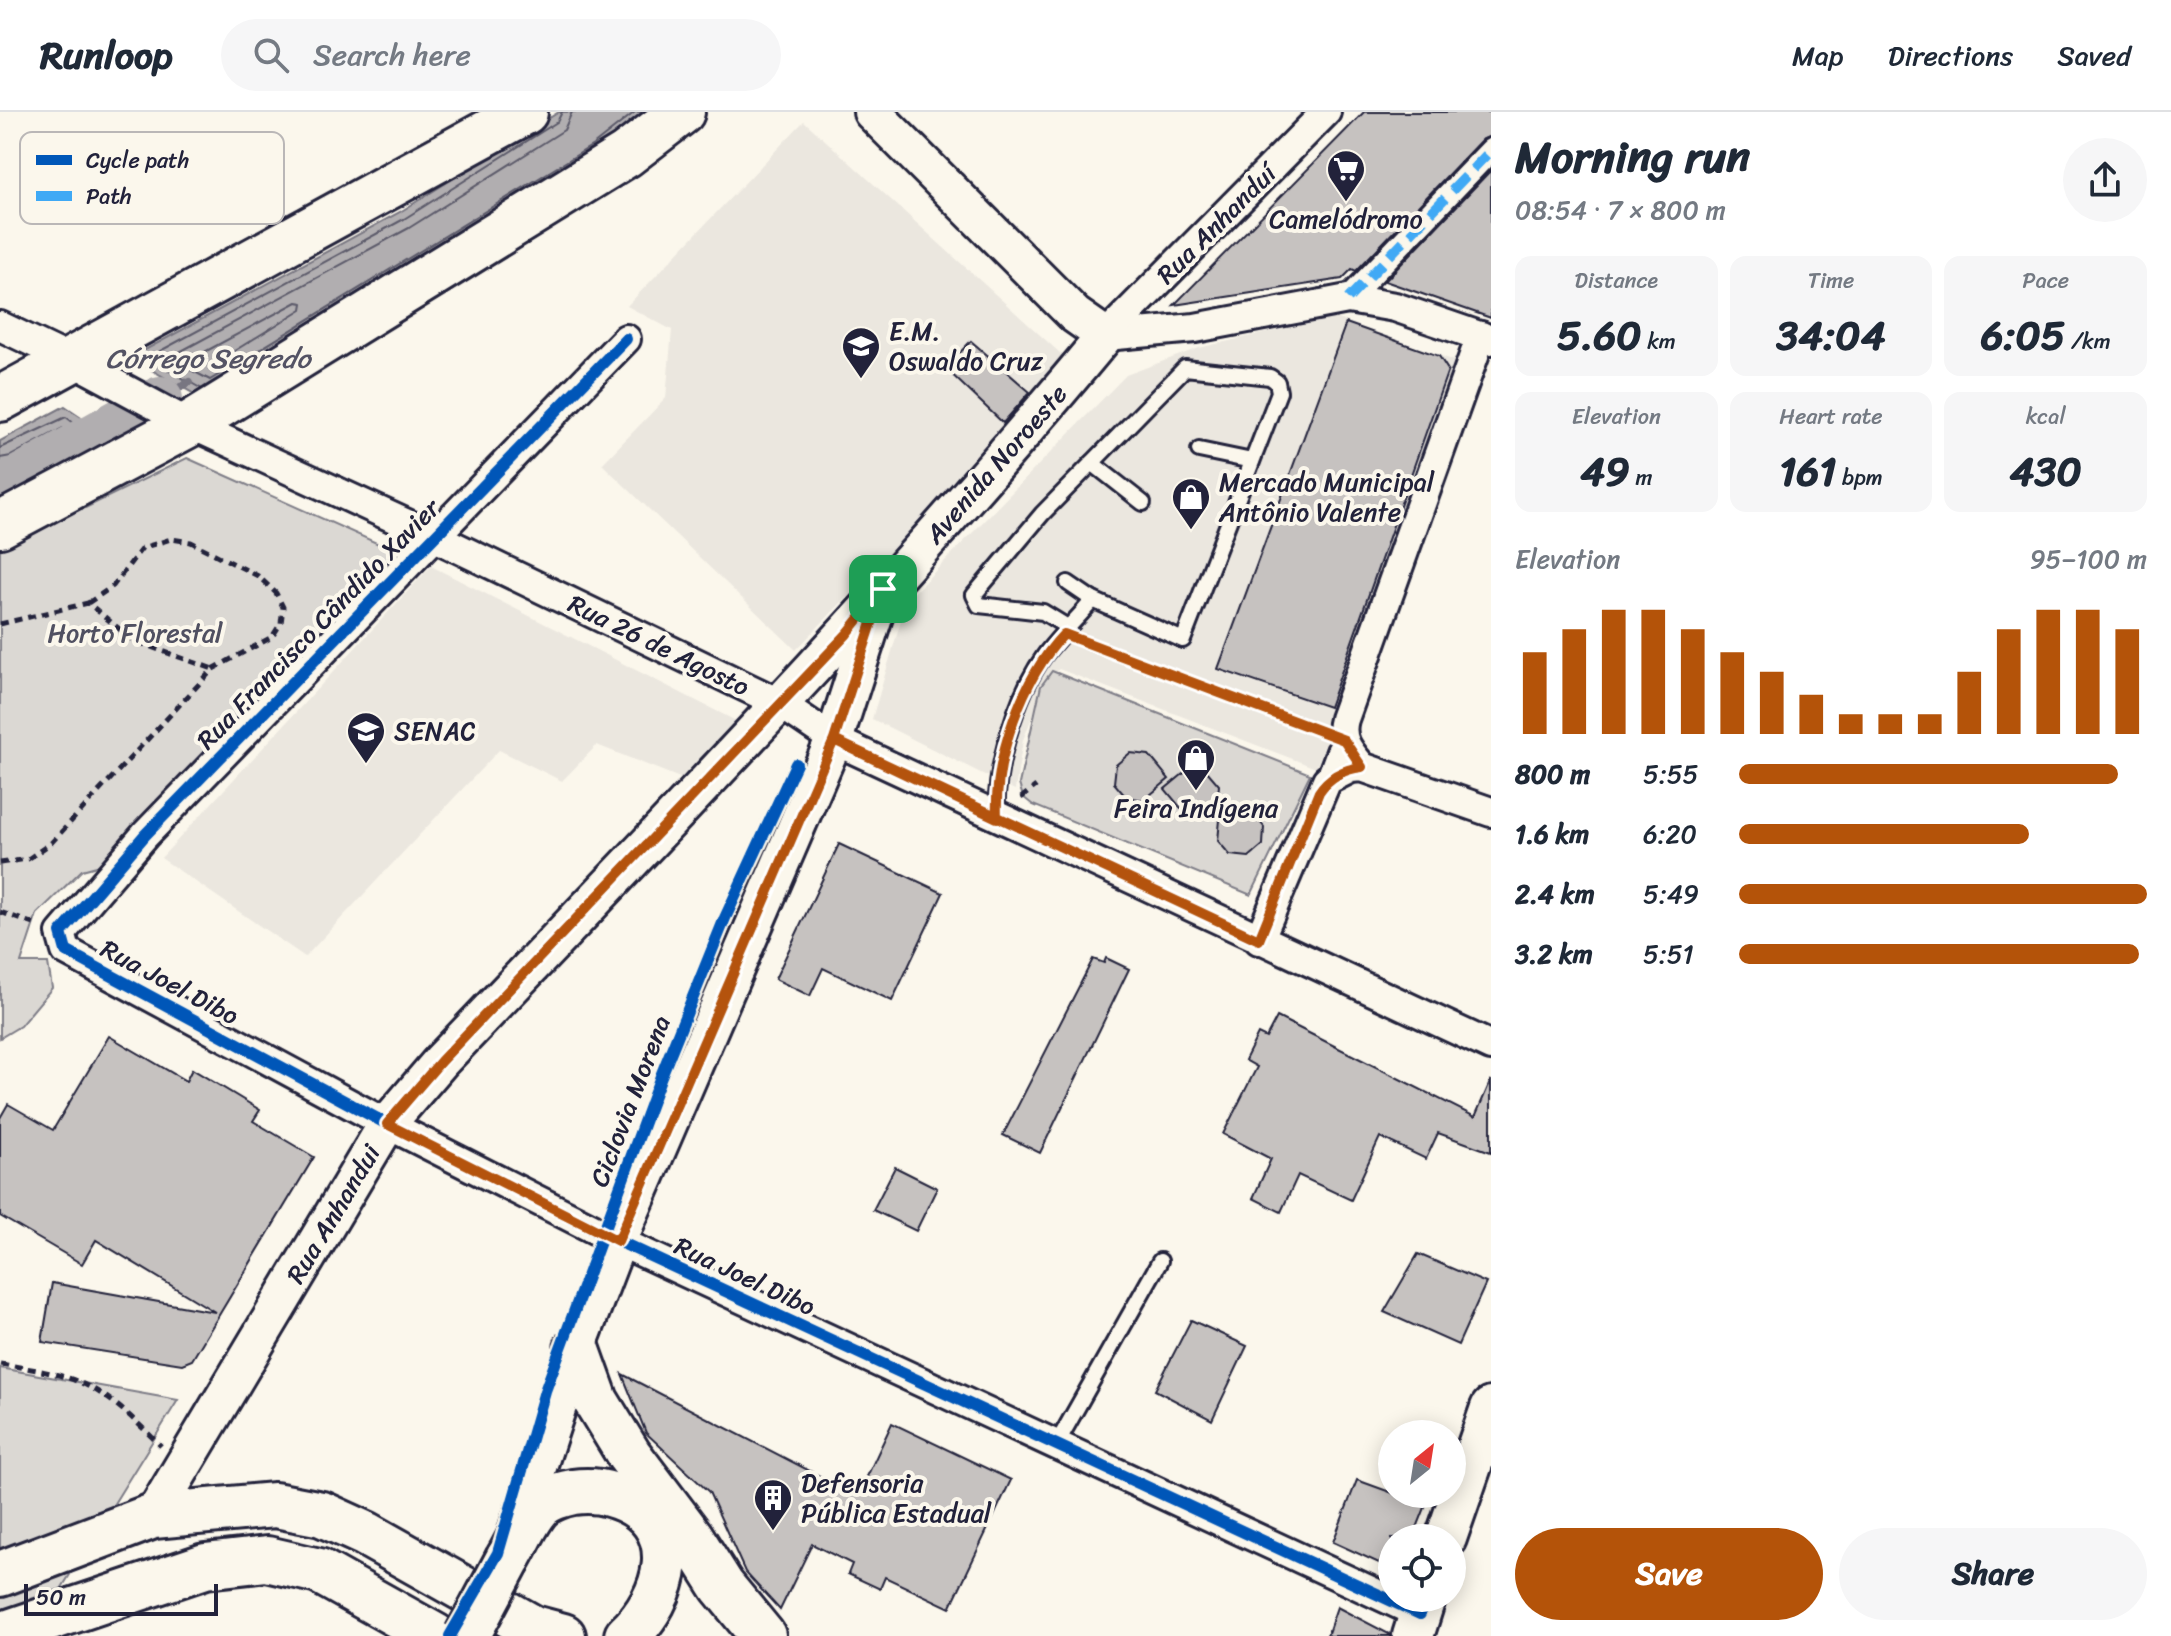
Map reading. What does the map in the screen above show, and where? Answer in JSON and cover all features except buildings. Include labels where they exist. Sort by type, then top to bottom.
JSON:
[{"type":"main road","points":[[0,525],[626,155],[682,112]]},
{"type":"main road","points":[[0,399],[88,369],[520,113]]},
{"type":"main road","points":[[577,1348],[596,1401],[629,1455],[743,1616],[763,1636]]},
{"type":"main road","points":[[1453,1524],[1482,1464],[1491,1408]]},
{"type":"main road","points":[[467,1636],[539,1507],[565,1494],[591,1489],[641,1507],[658,1525],[666,1552],[665,1579],[645,1615],[627,1636]]},
{"type":"main road","points":[[0,1574],[153,1516],[275,1505],[322,1514],[533,1628],[563,1636]]},
{"type":"main road","name":"Rua Anhandui","points":[[85,1636],[153,1516]]},
{"type":"main road","points":[[0,1635],[205,1566],[267,1559],[319,1571],[435,1636]]},
{"type":"street","points":[[872,112],[1075,315],[1105,336],[1195,328],[1348,299],[1395,307],[1486,338],[1344,719],[1339,744],[1362,767]]},
{"type":"street","name":"Rua Anhanduí","points":[[1105,336],[1326,112]]},
{"type":"street","points":[[1348,299],[1491,150]]},
{"type":"street","name":"Rua 26 de Agosto","points":[[0,326],[182,420],[433,536],[781,704],[834,740],[1491,1046]]},
{"type":"street","name":"Avenida Noroeste","points":[[781,704],[1013,447],[1105,336]]},
{"type":"street","name":"Rua Francisco Cândido Xavier","points":[[64,942],[145,835],[626,339]]},
{"type":"street","name":"Avenida Noroeste","points":[[508,1559],[577,1348],[618,1241],[834,740],[883,589]]},
{"type":"street","name":"Rua Anhandui","points":[[153,1516],[387,1124],[441,1061],[781,704]]},
{"type":"street","points":[[1259,940],[1319,792],[1327,780],[1351,768],[1362,767],[1491,812]]},
{"type":"street","name":"Rua Joel Dibo","points":[[64,942],[387,1124],[618,1241],[1419,1616]]},
{"type":"lane","points":[[1066,631],[1043,612],[979,605],[974,601],[974,595],[1029,529],[1185,368],[1270,377],[1277,382],[1279,392],[1183,640],[1093,600],[1068,583]]},
{"type":"lane","points":[[1199,450],[1252,461]]},
{"type":"lane","points":[[1092,463],[1143,503]]},
{"type":"lane","points":[[997,818],[1000,768],[1030,680],[1046,653],[1093,600]]},
{"type":"lane","points":[[1319,792],[1339,744]]},
{"type":"lane","points":[[1056,1445],[1160,1261]]},
{"type":"path","points":[[0,624],[88,603],[113,586],[142,548],[171,539],[191,542],[258,576],[276,593],[283,607],[281,623],[272,637],[213,669],[51,843],[28,859],[0,863]]},
{"type":"path","points":[[88,603],[134,641],[213,669]]},
{"type":"path","points":[[1066,631],[1339,744]]},
{"type":"path","points":[[0,912],[64,942]]},
{"type":"path","points":[[0,1364],[48,1371],[85,1381],[114,1401],[182,1468]]},
{"type":"shaded area","name":"E.M. Oswaldo Cruz","points":[[804,121],[1071,363],[796,650],[602,464],[666,398],[672,330],[627,306]]},
{"type":"shaded area","name":"Mercado Municipal Antônio Valente","points":[[1333,317],[1469,366],[1316,768],[1059,669],[1048,677],[1023,740],[1015,790],[872,719],[907,600],[1126,375],[1199,348]]},
{"type":"shaded area","name":"SENAC","points":[[431,566],[744,725],[690,782],[597,745],[562,781],[499,750],[305,957],[161,858]]},
{"type":"green space","name":"Horto Florestal","points":[[187,458],[399,553],[250,705],[248,724],[104,864],[82,870],[37,914],[21,963],[48,963],[52,988],[20,1026],[0,1038],[0,550],[77,505],[83,509]]},
{"type":"green space","points":[[1052,671],[1310,774],[1251,895],[1033,805],[1023,797],[1019,784],[1041,686]]},
{"type":"green space","points":[[0,1368],[178,1400],[32,1636],[0,1636]]},
{"type":"water","name":"Córrego Segredo","points":[[559,112],[665,112],[209,402],[130,358],[400,212]]},
{"type":"water","name":"Córrego Segredo","points":[[65,406],[114,439],[0,513],[0,441]]},
{"type":"waterway","name":"Córrego Segredo","points":[[160,399],[189,382]]},
{"type":"waterway","name":"Córrego Segredo","points":[[0,489],[160,399]]},
{"type":"marked path","points":[[1348,299],[1491,150]]},
{"type":"cycle path","points":[[626,339],[145,835],[61,933],[66,951],[387,1124],[618,1241],[1420,1614]]},
{"type":"cycle path","name":"Ciclovia Morena","points":[[450,1636],[498,1553],[545,1391],[661,1076],[725,918],[796,764]]},
{"type":"place","name":"Camelódromo","points":[[1346,203]]},
{"type":"place","name":"E.M. Oswaldo Cruz","points":[[861,380]]},
{"type":"place","name":"Mercado Municipal Antônio Valente","points":[[1191,531]]},
{"type":"place","name":"SENAC","points":[[366,765]]},
{"type":"place","name":"Feira Indígena","points":[[1196,792]]},
{"type":"place","name":"Defensoria Pública Estadual","points":[[773,1532]]},
{"type":"route","points":[[883,589],[834,740],[915,779],[997,818],[996,794],[1000,768],[1030,680],[1046,653],[1064,634],[1344,740],[1345,746],[1362,767],[1351,768],[1327,780],[1319,792],[1259,940],[997,818],[834,740],[618,1241],[387,1124],[441,1061],[847,634],[883,589]]}]
